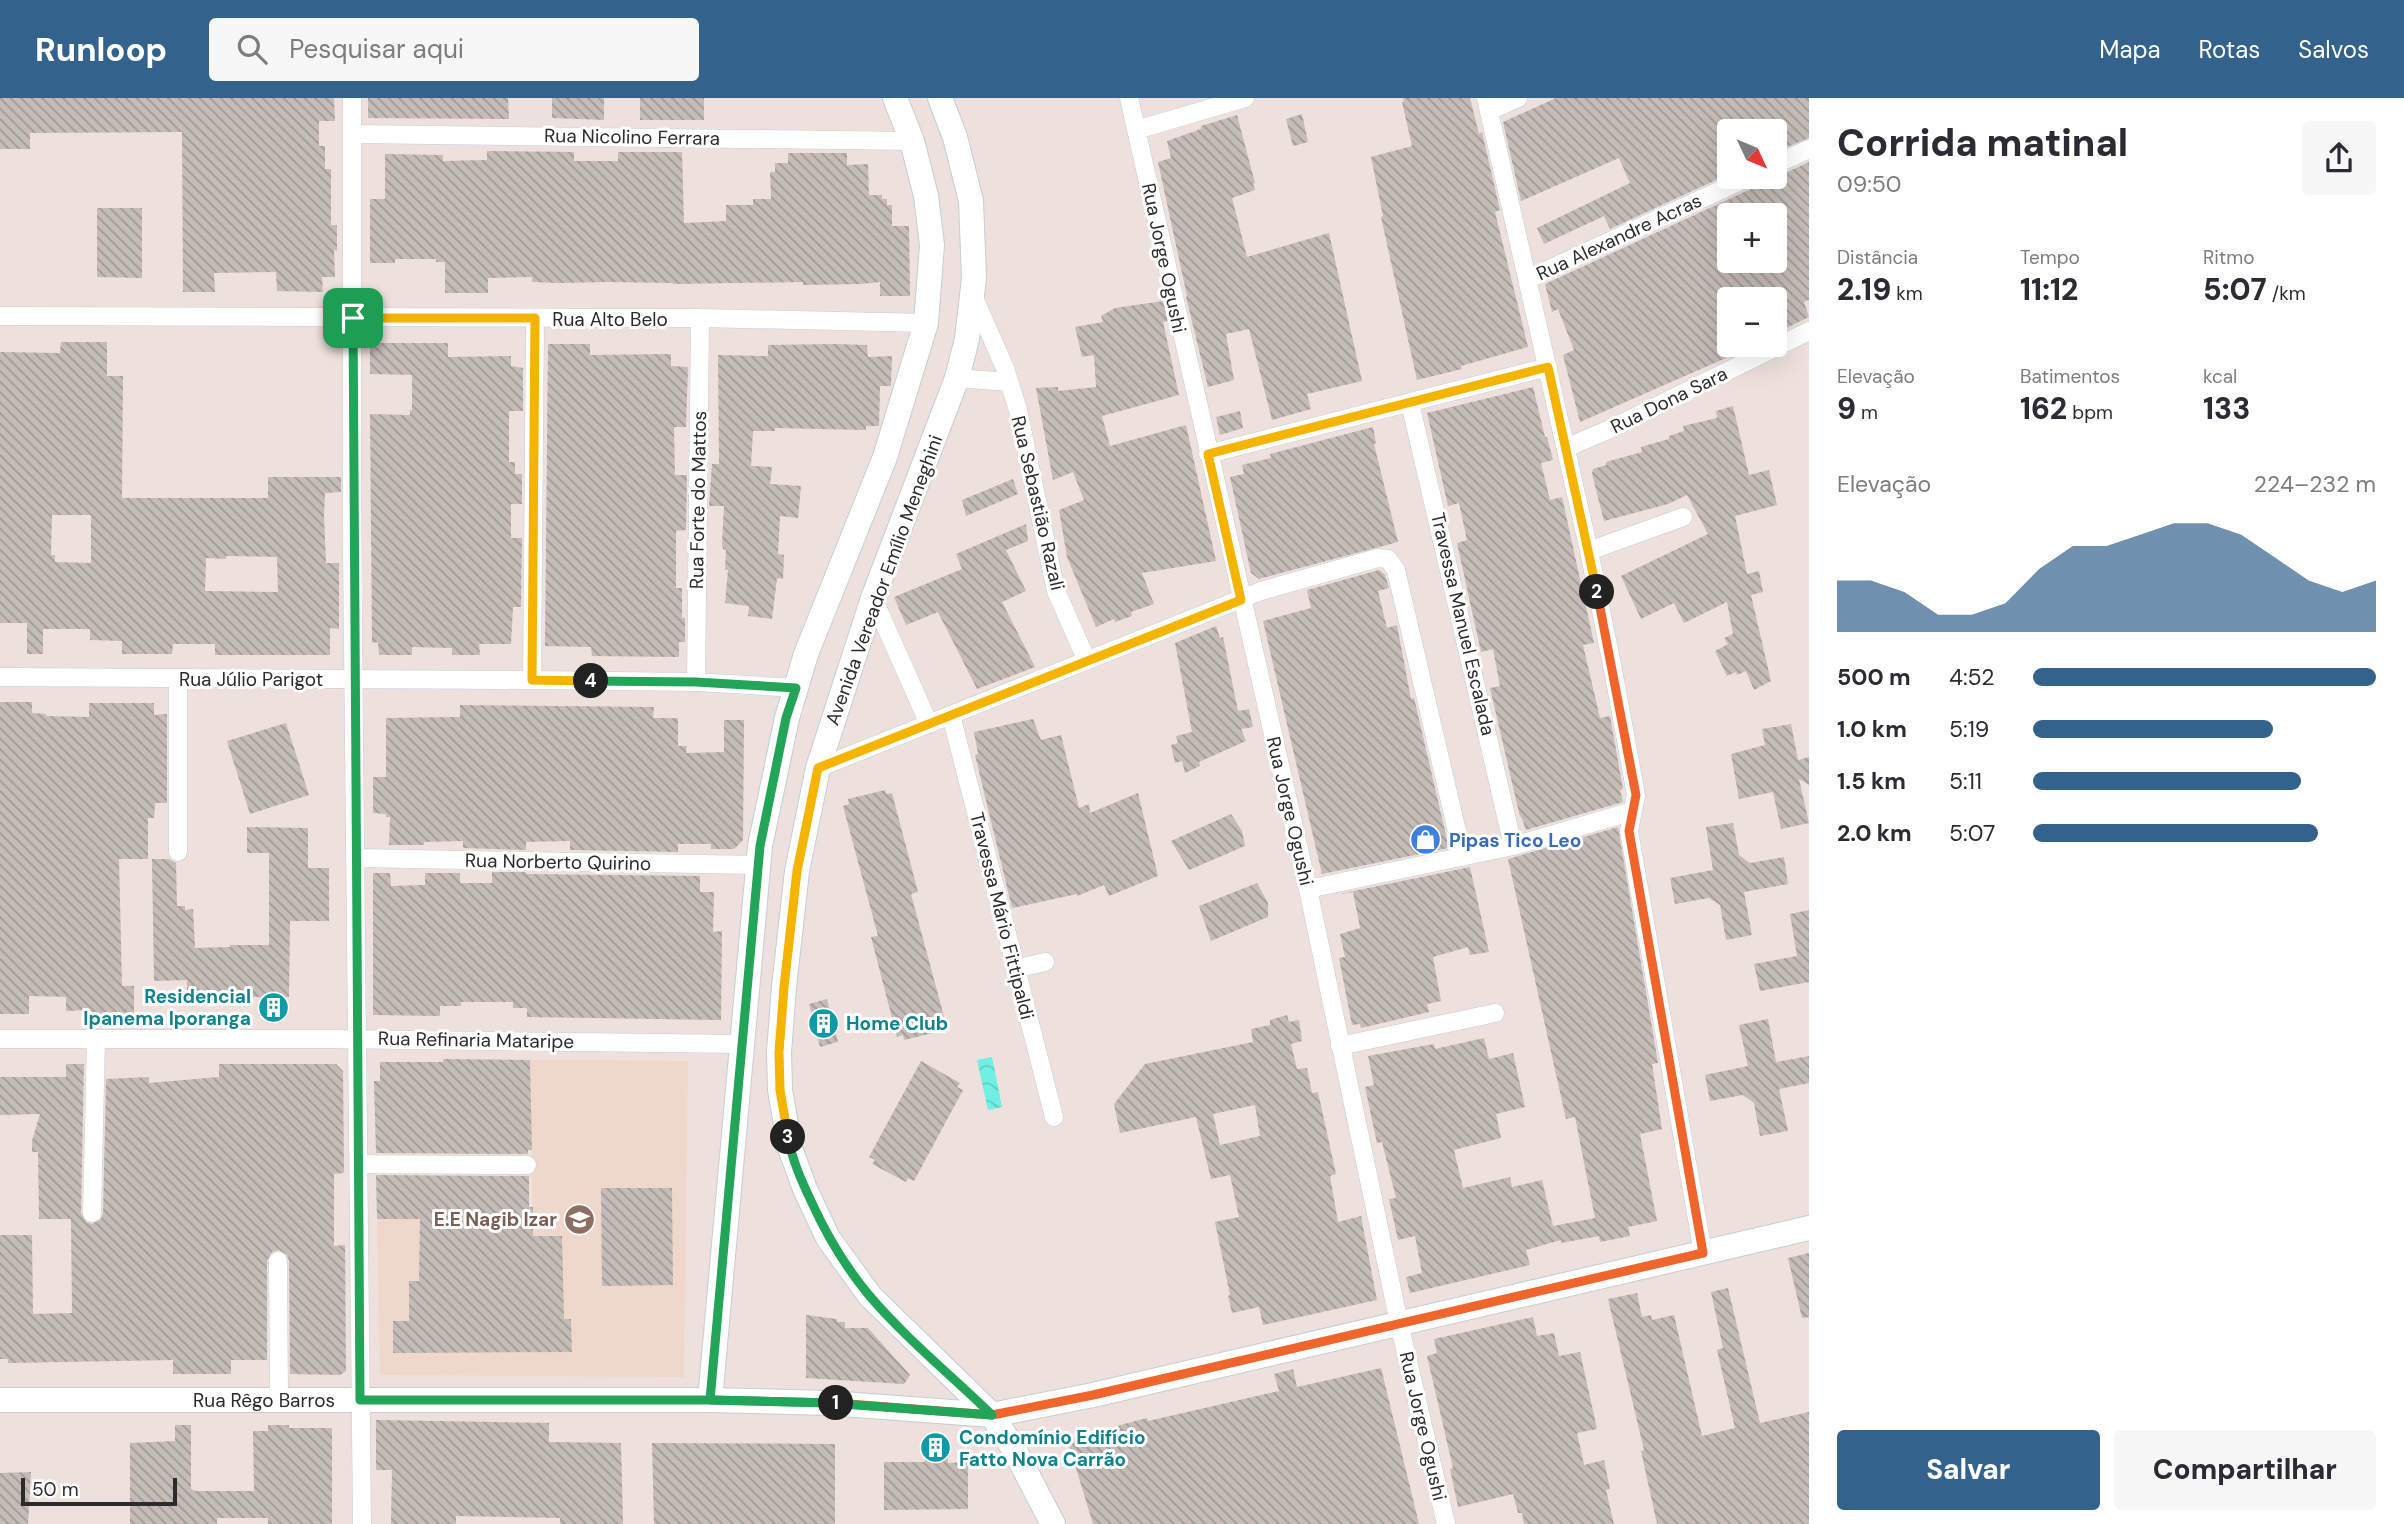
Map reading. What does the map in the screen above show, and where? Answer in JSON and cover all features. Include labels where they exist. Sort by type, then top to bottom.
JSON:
[{"type":"main road","points":[[710,1400],[760,846],[786,718],[833,586],[885,457],[926,323],[932,244],[926,196],[912,141],[895,98]]},
{"type":"main road","name":"Avenida Vereador Emílio Meneghini","points":[[940,98],[955,137],[971,201],[974,278],[967,339],[957,378],[873,597],[818,768],[797,871],[783,1000],[779,1052],[780,1090],[790,1149],[828,1238],[870,1296],[992,1415],[1015,1451],[1053,1524]]},
{"type":"main road","name":"Rua Rêgo Barros","points":[[0,1400],[710,1400],[829,1403],[992,1415],[1093,1395],[1809,1228]]},
{"type":"street","points":[[352,98],[352,547],[362,1524]]},
{"type":"street","name":"Rua Jorge Ogushi","points":[[1129,98],[1308,889],[1399,1323],[1446,1524]]},
{"type":"street","points":[[1136,130],[1245,98]]},
{"type":"street","points":[[1518,98],[1487,105],[1589,551],[1636,795],[1629,831],[1703,1253]]},
{"type":"street","name":"Rua Nicolino Ferrara","points":[[353,134],[912,141]]},
{"type":"street","points":[[1787,159],[1809,149]]},
{"type":"street","name":"Rua Alexandre Acras","points":[[1528,279],[1723,189]]},
{"type":"street","name":"Rua Sebastião Razali","points":[[972,293],[995,342],[1018,410],[1056,591],[1087,661]]},
{"type":"street","name":"Rua Alto Belo","points":[[0,316],[700,318],[926,323]]},
{"type":"street","points":[[532,680],[535,318]]},
{"type":"street","name":"Rua Forte do Mattos","points":[[696,682],[700,318]]},
{"type":"street","name":"Rua Dona Sara","points":[[1566,448],[1809,331]]},
{"type":"street","points":[[1208,454],[1548,367]]},
{"type":"street","points":[[957,378],[1009,382]]},
{"type":"street","name":"Travessa Manuel Escalada","points":[[1410,402],[1513,846]]},
{"type":"street","points":[[1589,551],[1682,517]]},
{"type":"street","points":[[818,768],[1241,600],[1298,580],[1378,558],[1388,559],[1393,564],[1463,857]]},
{"type":"street","points":[[873,597],[929,724]]},
{"type":"street","name":"Rua Júlio Parigot","points":[[0,677],[696,682],[796,688]]},
{"type":"street","points":[[178,679],[178,852]]},
{"type":"street","name":"Travessa Mário Fittipaldi","points":[[951,715],[1054,1117]]},
{"type":"street","points":[[1308,889],[1513,846],[1633,811]]},
{"type":"street","name":"Rua Norberto Quirino","points":[[357,858],[758,865]]},
{"type":"street","points":[[1015,969],[1045,962]]},
{"type":"street","points":[[1340,1046],[1495,1013]]},
{"type":"street","name":"Rua Refinaria Mataripe","points":[[0,1039],[358,1039],[743,1044]]},
{"type":"street","points":[[92,1213],[96,1039]]},
{"type":"street","points":[[358,1164],[527,1165]]},
{"type":"street","points":[[278,1261],[279,1400]]},
{"type":"shaded area","name":"E.E Nagib Izar","points":[[530,1060],[688,1061],[684,1377],[380,1375],[377,1219],[533,1218]]},
{"type":"water","points":[[992,1057],[1002,1107],[988,1110],[977,1060]]},
{"type":"building","points":[[0,98],[334,98],[335,121],[319,121],[319,146],[325,146],[325,169],[331,169],[331,225],[337,225],[335,277],[322,277],[323,292],[277,291],[276,272],[214,273],[215,292],[183,292],[182,132],[30,133],[30,149],[0,149]]},
{"type":"building","points":[[368,98],[508,98],[509,119],[368,118]]},
{"type":"building","points":[[552,98],[604,98],[604,120],[552,118]]},
{"type":"building","points":[[640,98],[704,98],[704,120],[640,120]]},
{"type":"building","points":[[1403,98],[1470,98],[1479,134],[1482,132],[1500,210],[1495,212],[1528,347],[1461,366],[1462,369],[1417,380],[1381,217],[1383,216],[1371,157],[1412,146]]},
{"type":"building","points":[[1556,98],[1809,98],[1809,138],[1787,147],[1787,119],[1717,119],[1717,180],[1610,229],[1604,216],[1544,244],[1537,228],[1630,183],[1619,158],[1521,201],[1503,122]]},
{"type":"building","points":[[1302,114],[1308,142],[1293,146],[1286,119]]},
{"type":"building","points":[[1237,115],[1255,183],[1255,190],[1232,198],[1247,257],[1329,233],[1362,381],[1307,394],[1311,409],[1272,420],[1249,329],[1226,334],[1234,380],[1208,387],[1158,162],[1171,158],[1167,141],[1201,129],[1201,126]]},
{"type":"building","points":[[487,151],[574,152],[574,161],[618,161],[618,152],[682,152],[684,223],[726,221],[726,205],[753,205],[753,199],[771,199],[770,172],[775,172],[775,163],[788,163],[788,153],[847,153],[847,165],[868,164],[869,195],[882,195],[882,199],[887,199],[887,205],[892,205],[892,226],[909,226],[910,296],[880,296],[880,282],[803,285],[803,282],[558,283],[532,282],[532,277],[488,278],[488,293],[445,293],[445,262],[436,262],[436,259],[395,259],[395,263],[370,263],[370,199],[385,199],[385,154],[443,155],[443,161],[487,160]]},
{"type":"building","points":[[1809,162],[1809,300],[1804,302],[1809,317],[1787,328],[1787,287],[1717,287],[1717,357],[1726,358],[1580,422],[1563,355],[1574,350],[1558,309],[1552,312],[1545,284],[1717,205],[1717,273],[1787,273],[1787,203],[1720,203],[1751,189],[1787,189],[1787,172]]},
{"type":"building","points":[[97,208],[142,208],[142,278],[97,277]]},
{"type":"building","points":[[1163,301],[1168,321],[1163,322],[1179,395],[1102,416],[1110,446],[1186,425],[1216,561],[1142,573],[1154,604],[1131,612],[1132,616],[1115,622],[1114,619],[1096,627],[1067,557],[1059,510],[1084,500],[1073,472],[1053,480],[1036,388],[1058,387],[1058,391],[1096,387],[1094,355],[1082,357],[1075,327],[1103,322],[1101,316],[1115,308]]},
{"type":"building","points":[[61,342],[107,342],[107,376],[123,376],[122,498],[268,498],[268,477],[341,477],[341,492],[325,493],[326,563],[339,563],[339,629],[330,628],[330,655],[215,655],[215,644],[173,644],[172,654],[122,654],[122,641],[90,640],[90,629],[43,629],[43,654],[27,654],[27,623],[0,623],[0,352],[60,353]],"holes":[[[52,515],[91,515],[91,563],[55,562],[55,555],[51,555]],[[226,556],[277,557],[278,592],[205,591],[206,558],[226,559]]]},
{"type":"building","points":[[370,343],[448,343],[448,357],[511,356],[511,366],[523,368],[523,411],[509,411],[509,462],[515,462],[515,474],[522,474],[522,504],[511,504],[511,538],[522,538],[521,607],[513,607],[511,644],[479,644],[480,655],[452,655],[452,648],[412,647],[412,655],[379,655],[378,642],[372,643],[370,414],[410,415],[412,375],[370,374]]},
{"type":"building","points":[[548,344],[590,344],[590,355],[671,354],[671,366],[688,367],[686,427],[674,427],[675,475],[687,475],[686,530],[676,531],[676,588],[682,588],[682,618],[685,618],[685,642],[679,642],[679,657],[592,656],[591,647],[545,646]]},
{"type":"building","points":[[768,345],[867,345],[868,357],[892,356],[891,386],[880,386],[879,426],[866,426],[866,430],[775,428],[775,431],[753,431],[751,466],[772,467],[770,484],[801,486],[798,518],[780,516],[778,554],[784,555],[783,579],[777,578],[772,619],[748,616],[749,606],[725,603],[728,570],[725,570],[726,550],[722,544],[724,506],[709,506],[712,464],[719,464],[718,355],[768,356]]},
{"type":"building","points":[[1533,387],[1553,460],[1541,463],[1550,500],[1562,497],[1594,643],[1583,645],[1600,718],[1610,716],[1623,802],[1526,830],[1520,817],[1490,688],[1500,686],[1493,649],[1481,652],[1457,543],[1467,540],[1459,503],[1448,506],[1427,413]]},
{"type":"building","points":[[1733,406],[1749,475],[1769,470],[1777,505],[1735,516],[1747,574],[1759,571],[1763,592],[1751,595],[1771,681],[1754,690],[1746,671],[1727,676],[1715,651],[1728,644],[1724,638],[1733,634],[1727,602],[1684,623],[1674,603],[1641,619],[1621,576],[1708,534],[1687,495],[1668,504],[1604,521],[1592,474],[1593,469],[1606,465],[1606,462],[1642,452],[1641,447],[1669,439],[1669,436],[1684,431],[1683,426],[1717,418],[1716,411]]},
{"type":"building","points":[[1240,411],[1243,428],[1220,435],[1216,417]]},
{"type":"building","points":[[1373,427],[1374,444],[1398,542],[1259,579],[1251,573],[1230,477],[1244,474],[1242,465],[1271,458],[1270,454]]},
{"type":"building","points":[[1013,479],[1018,494],[966,516],[962,500]]},
{"type":"building","points":[[1026,524],[1028,541],[1006,550],[1026,591],[1002,602],[1035,667],[977,689],[938,612],[906,625],[894,597],[962,569],[956,554]]},
{"type":"building","points":[[1379,570],[1385,575],[1389,588],[1378,591],[1387,628],[1397,625],[1411,699],[1414,698],[1449,848],[1322,874],[1263,621],[1311,608],[1307,590]]},
{"type":"building","points":[[1216,626],[1220,638],[1223,637],[1238,711],[1249,709],[1253,727],[1241,729],[1246,741],[1199,762],[1200,766],[1185,773],[1182,761],[1175,763],[1171,745],[1178,743],[1176,736],[1192,732],[1175,643]]},
{"type":"building","points":[[0,702],[32,702],[32,713],[46,716],[89,717],[89,703],[154,703],[154,715],[167,714],[167,803],[155,803],[154,818],[148,818],[148,859],[119,859],[122,986],[134,986],[134,1014],[92,1014],[91,1010],[66,1011],[66,997],[29,996],[29,1014],[0,1014]]},
{"type":"building","points":[[460,705],[654,707],[653,718],[678,718],[678,746],[687,746],[686,753],[724,752],[724,720],[744,720],[743,840],[734,849],[711,849],[711,844],[678,844],[678,852],[570,850],[570,841],[526,842],[526,850],[463,848],[463,841],[389,845],[390,817],[373,813],[373,777],[386,777],[386,718],[460,717]]},
{"type":"building","points":[[1033,719],[1041,740],[1061,735],[1079,808],[1089,804],[1090,813],[1138,793],[1158,876],[1109,896],[1104,885],[1077,896],[1012,908],[975,755],[978,754],[974,732]]},
{"type":"building","points":[[286,723],[309,795],[250,814],[227,741]]},
{"type":"building","points":[[1791,724],[1798,760],[1809,757],[1809,785],[1799,779],[1809,823],[1781,829],[1773,792],[1739,799],[1731,754],[1765,745],[1762,729]]},
{"type":"building","points":[[885,790],[886,794],[892,793],[918,892],[911,894],[946,1024],[940,1026],[941,1031],[904,1040],[903,1035],[897,1037],[871,937],[878,936],[843,806],[849,804],[848,799]]},
{"type":"building","points":[[1231,814],[1242,831],[1245,846],[1189,870],[1171,841]]},
{"type":"building","points":[[1733,823],[1739,855],[1750,863],[1784,857],[1788,884],[1744,892],[1752,935],[1726,940],[1720,905],[1709,898],[1675,904],[1670,878],[1713,870],[1706,827]]},
{"type":"building","points":[[247,827],[308,828],[308,868],[329,868],[329,921],[290,921],[289,997],[282,997],[282,1011],[267,1011],[266,997],[187,1000],[187,980],[154,981],[152,859],[169,859],[176,863],[177,906],[185,906],[185,910],[193,909],[195,948],[269,945],[269,853],[247,853]]},
{"type":"building","points":[[1618,827],[1658,1063],[1652,1064],[1662,1129],[1640,1134],[1657,1221],[1628,1227],[1630,1236],[1600,1242],[1599,1236],[1561,1243],[1561,1240],[1526,1250],[1530,1265],[1410,1293],[1406,1277],[1422,1273],[1415,1236],[1398,1240],[1389,1199],[1396,1198],[1382,1142],[1377,1143],[1365,1087],[1374,1085],[1368,1056],[1434,1044],[1435,1049],[1484,1038],[1489,1059],[1513,1053],[1525,1107],[1496,1114],[1501,1138],[1454,1150],[1463,1188],[1510,1177],[1512,1187],[1542,1180],[1553,1226],[1595,1218],[1575,1117],[1566,1119],[1508,859]]},
{"type":"building","points":[[1470,867],[1489,952],[1470,955],[1468,947],[1433,957],[1441,1001],[1427,1004],[1429,1012],[1361,1028],[1360,1024],[1352,1025],[1339,958],[1345,957],[1340,934],[1360,928],[1353,892],[1339,894]]},
{"type":"building","points":[[492,872],[700,876],[700,892],[714,892],[713,932],[722,931],[721,1020],[527,1017],[527,1008],[513,1008],[513,1002],[461,1002],[461,1006],[440,1006],[440,1016],[373,1015],[373,873],[390,873],[391,886],[425,885],[425,873],[460,873],[460,883],[492,883]]},
{"type":"building","points":[[1257,883],[1268,903],[1268,917],[1211,941],[1199,906]]},
{"type":"building","points":[[1809,910],[1809,982],[1760,991],[1754,964],[1797,956],[1790,914]]},
{"type":"building","name":"Home Club","points":[[827,999],[838,1042],[820,1047],[809,1004]]},
{"type":"building","points":[[1287,1015],[1289,1022],[1299,1020],[1302,1041],[1291,1044],[1297,1069],[1307,1068],[1312,1093],[1318,1092],[1336,1174],[1330,1176],[1338,1222],[1361,1216],[1377,1300],[1263,1325],[1259,1307],[1232,1313],[1215,1222],[1239,1217],[1230,1175],[1211,1179],[1196,1117],[1120,1133],[1114,1104],[1145,1064],[1253,1042],[1251,1029],[1270,1025],[1270,1020]],"holes":[[[1255,1105],[1260,1136],[1220,1145],[1213,1114]]]},
{"type":"building","points":[[1768,1019],[1776,1062],[1809,1056],[1809,1083],[1779,1089],[1788,1131],[1760,1136],[1754,1103],[1743,1095],[1710,1101],[1705,1075],[1748,1066],[1739,1025]]},
{"type":"building","points":[[443,1059],[530,1060],[532,1150],[528,1150],[528,1154],[376,1153],[374,1081],[380,1081],[380,1062],[443,1062]]},
{"type":"building","points":[[921,1061],[960,1083],[957,1087],[963,1090],[914,1181],[908,1178],[906,1182],[872,1164],[875,1160],[869,1157]]},
{"type":"building","points":[[66,1064],[84,1064],[81,1213],[86,1222],[92,1224],[101,1219],[103,1213],[106,1079],[149,1077],[149,1083],[219,1077],[219,1064],[336,1064],[343,1071],[344,1173],[334,1174],[334,1246],[345,1245],[346,1371],[340,1375],[290,1374],[289,1261],[287,1255],[279,1250],[272,1252],[267,1261],[267,1360],[231,1360],[231,1374],[173,1374],[173,1360],[8,1363],[8,1359],[0,1359],[0,1235],[32,1235],[33,1314],[72,1313],[71,1219],[39,1219],[38,1152],[32,1152],[32,1141],[40,1114],[0,1115],[0,1077],[66,1077]]},
{"type":"building","points":[[376,1175],[529,1176],[533,1236],[562,1236],[564,1319],[571,1319],[572,1352],[393,1353],[393,1321],[409,1321],[409,1281],[419,1281],[420,1219],[377,1219]]},
{"type":"building","points":[[601,1188],[672,1188],[673,1285],[602,1286]]},
{"type":"building","points":[[1809,1253],[1809,1317],[1802,1318],[1788,1258]]},
{"type":"building","points":[[1728,1288],[1760,1423],[1809,1412],[1809,1524],[1657,1524],[1641,1451],[1644,1450],[1608,1299],[1637,1293],[1642,1317],[1651,1315],[1652,1320],[1674,1315],[1702,1436],[1735,1428],[1717,1350],[1723,1348],[1711,1292]]},
{"type":"building","points":[[806,1315],[837,1319],[837,1322],[845,1322],[845,1328],[868,1328],[910,1375],[904,1384],[806,1378]]},
{"type":"building","points":[[1533,1317],[1537,1336],[1554,1333],[1559,1356],[1580,1352],[1597,1429],[1577,1433],[1584,1465],[1604,1460],[1610,1489],[1606,1490],[1614,1524],[1524,1524],[1513,1494],[1458,1507],[1450,1469],[1453,1468],[1427,1356],[1437,1353],[1434,1339]]},
{"type":"building","points":[[1381,1368],[1419,1524],[1093,1524],[1067,1439],[1147,1418],[1148,1421],[1279,1391],[1274,1374],[1293,1369],[1297,1387]]},
{"type":"building","points":[[376,1420],[549,1423],[549,1442],[621,1443],[623,1524],[560,1524],[560,1518],[456,1516],[456,1524],[391,1524],[392,1470],[376,1470]]},
{"type":"building","points":[[175,1425],[191,1425],[191,1489],[195,1491],[254,1491],[253,1431],[268,1431],[268,1425],[332,1428],[332,1524],[268,1524],[268,1518],[217,1518],[217,1524],[130,1524],[130,1443],[175,1441]]},
{"type":"building","points":[[652,1443],[835,1444],[835,1524],[654,1524]]},
{"type":"building","points":[[925,1444],[948,1444],[948,1463],[968,1462],[968,1509],[884,1510],[884,1462],[925,1462]]},
{"type":"building","points":[[31,1472],[28,1524],[0,1524],[0,1473]]},
{"type":"place","name":"Pipas Tico Leo","points":[[1426,840]]},
{"type":"place","name":"Residencial Ipanema Iporanga","points":[[274,1007]]},
{"type":"place","name":"Home Club","points":[[823,1023]]},
{"type":"place","name":"E.E Nagib Izar","points":[[580,1219]]},
{"type":"place","name":"Condomínio Edifício Fatto Nova Carrão","points":[[936,1448]]},
{"type":"route","points":[[353,318],[352,547],[360,1400],[710,1400],[829,1403],[992,1415],[1093,1395],[1703,1253],[1629,831],[1636,795],[1589,551],[1548,367],[1208,454],[1241,600],[818,768],[797,871],[779,1052],[780,1090],[790,1149],[828,1238],[856,1278],[870,1296],[992,1415],[911,1409],[829,1403],[769,1402],[710,1400],[760,846],[786,718],[796,688],[696,682],[532,680],[535,318],[353,318]]}]
